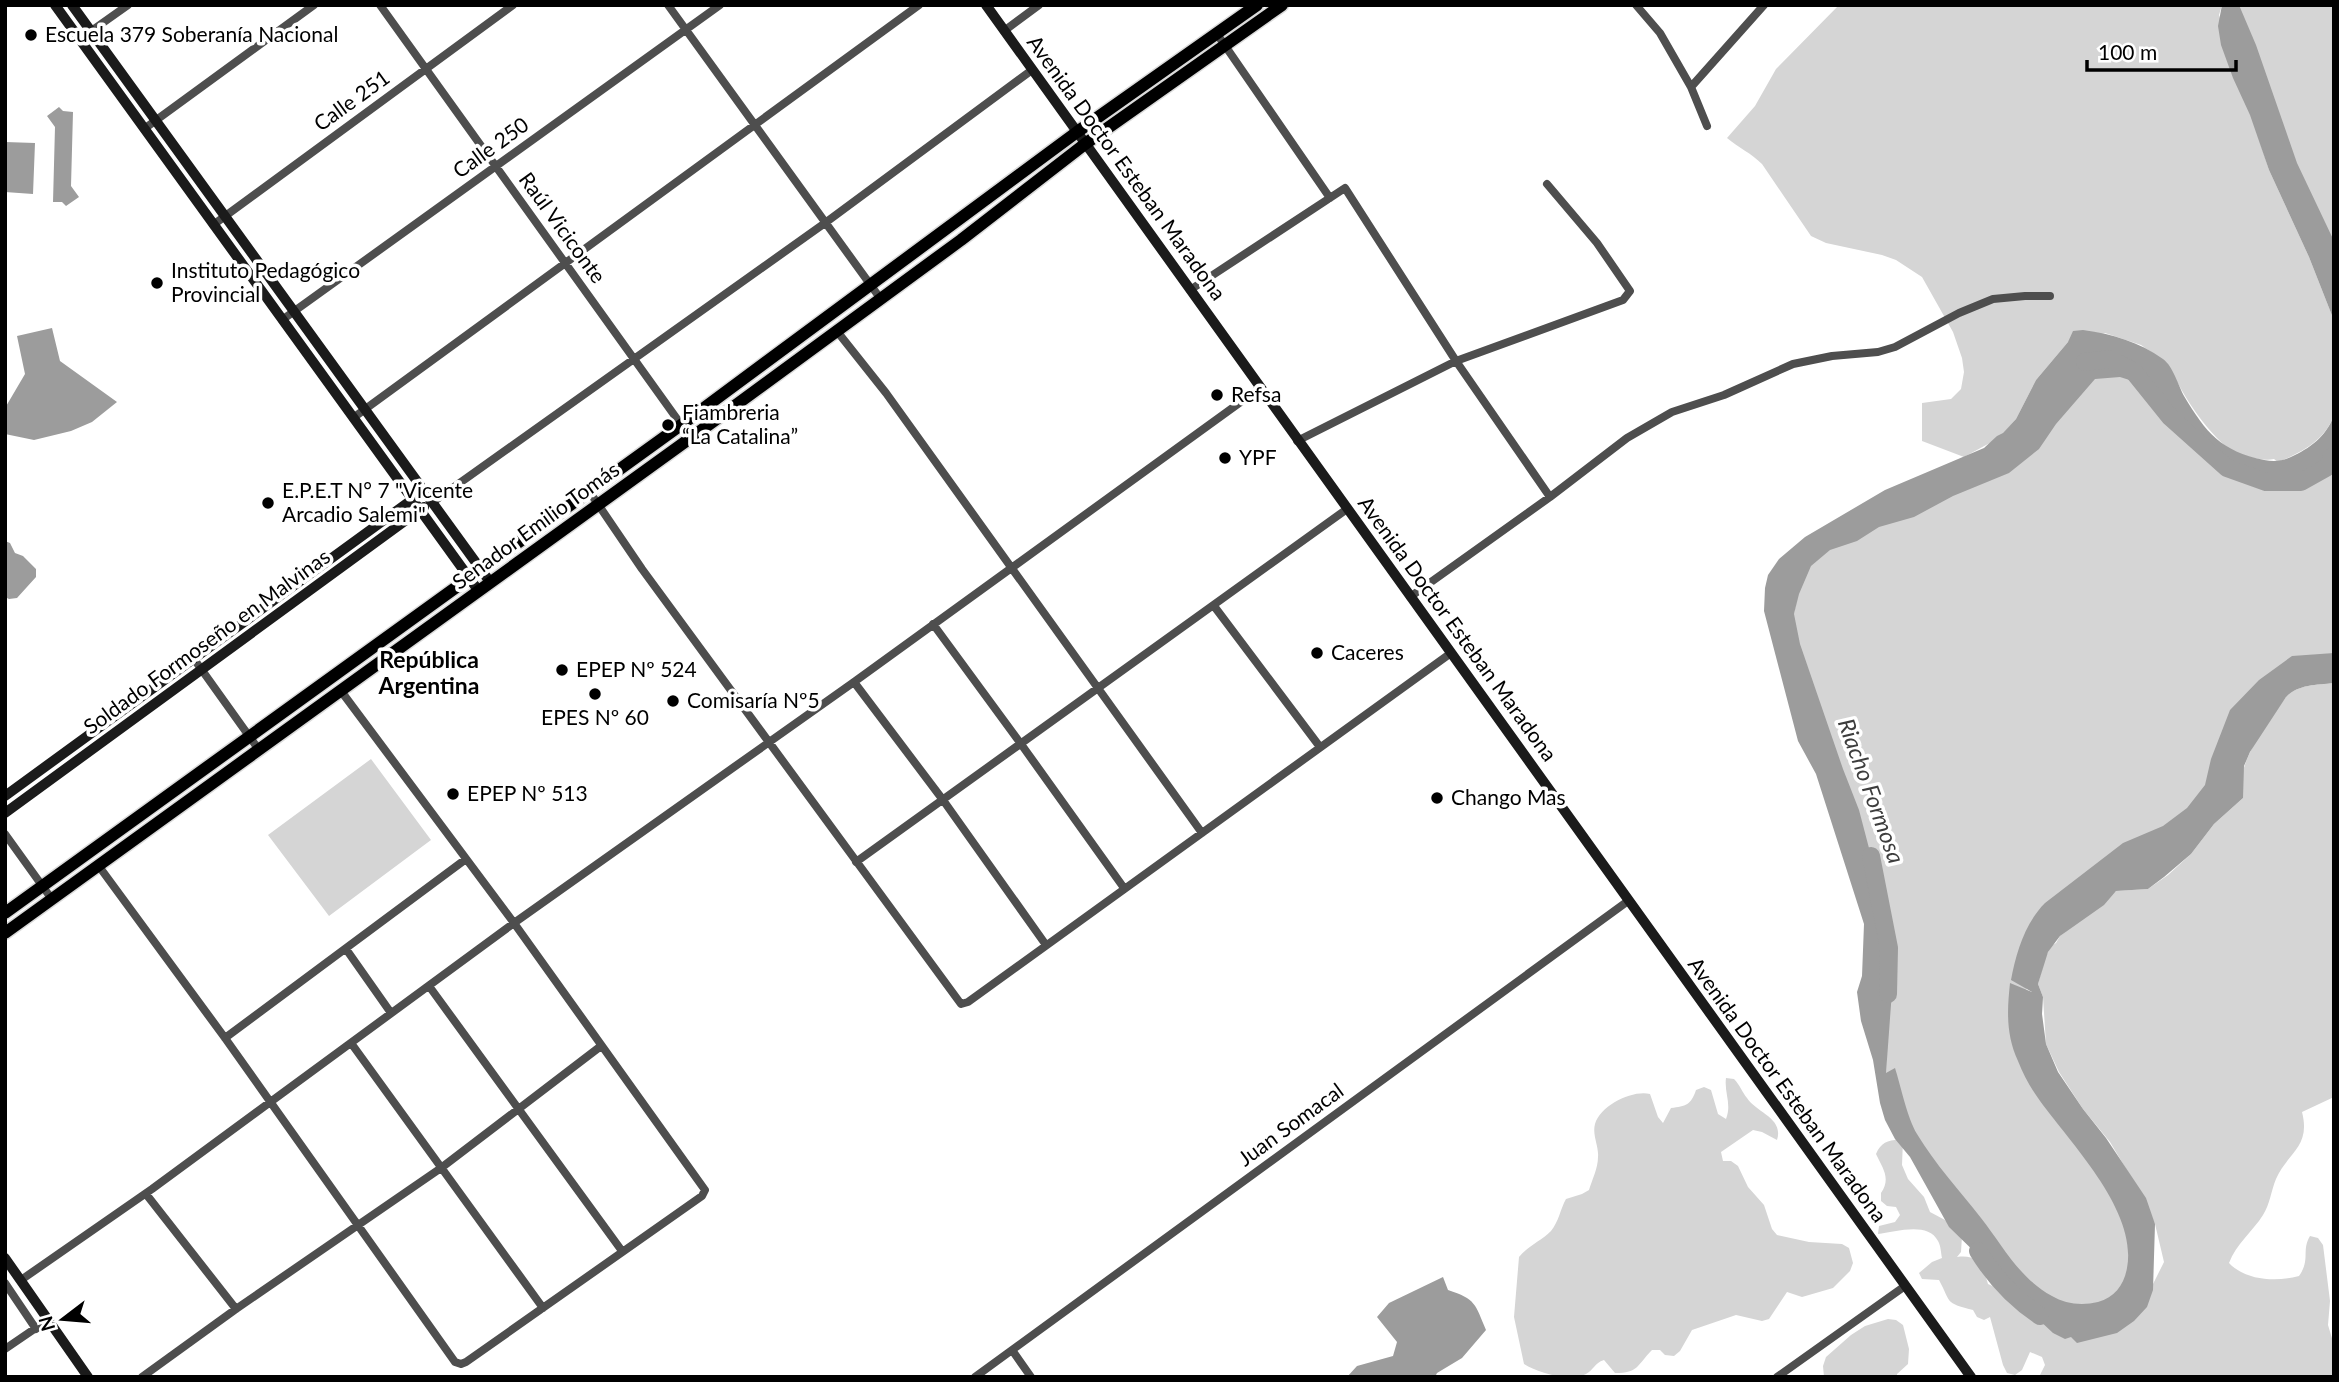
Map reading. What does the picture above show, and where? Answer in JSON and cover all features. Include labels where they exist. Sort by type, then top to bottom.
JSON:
[{"type":"main road","points":[[55,5],[478,590]]},
{"type":"main road","points":[[72,5],[490,582]]},
{"type":"main road","name":"Avenida Doctor Esteban Maradona","points":[[986,5],[1971,1377]]},
{"type":"main road","name":"Senador Emilio Tomás","points":[[5,913],[681,425],[1077,132],[1257,5]]},
{"type":"main road","name":"Senador Emilio Tomás","points":[[5,933],[599,505],[1085,144],[1282,5]]},
{"type":"main road","name":"Soldado Formoseño en Malvinas","points":[[5,796],[424,490]]},
{"type":"main road","name":"Soldado Formoseño en Malvinas","points":[[5,813],[433,502]]},
{"type":"main road","points":[[5,1258],[88,1377]]},
{"type":"street","points":[[80,39],[128,5]]},
{"type":"street","points":[[144,129],[314,5]]},
{"type":"street","name":"Raúl Viciconte","points":[[380,5],[690,437]]},
{"type":"street","name":"Calle 251","points":[[213,225],[513,5]]},
{"type":"street","points":[[668,5],[880,298]]},
{"type":"street","name":"Calle 250","points":[[282,320],[720,5]]},
{"type":"street","points":[[353,418],[919,5]]},
{"type":"street","points":[[1004,31],[1040,5]]},
{"type":"street","points":[[1636,5],[1660,33],[1691,87],[1706,126]]},
{"type":"street","points":[[1691,87],[1764,5]]},
{"type":"street","points":[[1217,34],[1330,198]]},
{"type":"street","points":[[433,502],[825,223],[1032,70]]},
{"type":"street","points":[[1297,440],[1456,361],[1623,300],[1630,291],[1597,243],[1547,184]]},
{"type":"street","points":[[1190,290],[1345,188],[1456,361],[1550,497]]},
{"type":"street","points":[[1410,597],[1627,438],[1672,412],[1724,395],[1793,364],[1832,356],[1878,352],[1895,347],[1959,313],[1993,299],[2050,296]]},
{"type":"street","points":[[836,330],[886,393],[1202,833]]},
{"type":"street","points":[[21,1280],[146,1194],[514,923],[854,682],[1260,388]]},
{"type":"street","points":[[589,491],[642,569],[961,1004],[968,1002],[1451,653]]},
{"type":"street","points":[[856,862],[1348,509]]},
{"type":"street","points":[[1214,606],[1320,747]]},
{"type":"street","points":[[933,624],[1124,888]]},
{"type":"street","points":[[194,659],[259,750]]},
{"type":"street","points":[[854,682],[943,800],[1046,945]]},
{"type":"street","points":[[98,865],[225,1038],[455,1362],[466,1362],[702,1196],[705,1190],[514,923],[341,691]]},
{"type":"street","points":[[5,834],[51,898]]},
{"type":"street","points":[[225,1038],[466,859]]},
{"type":"street","name":"Juan Somacal","points":[[975,1377],[1628,901]]},
{"type":"street","points":[[346,949],[391,1013]]},
{"type":"street","points":[[429,986],[622,1251]]},
{"type":"street","points":[[351,1044],[543,1308]]},
{"type":"street","points":[[142,1377],[441,1168],[601,1046]]},
{"type":"street","points":[[146,1194],[236,1309]]},
{"type":"street","points":[[5,1283],[36,1329]]},
{"type":"street","points":[[1777,1377],[1905,1286]]},
{"type":"street","points":[[5,1349],[50,1319]]},
{"type":"street","points":[[1012,1350],[1031,1377]]},
{"type":"shaded area","points":[[1839,5],[2222,5],[2219,15],[2269,170],[2309,257],[2333,318],[2334,414],[2326,431],[2312,444],[2278,462],[2274,459],[2239,457],[2206,426],[2181,390],[2167,363],[2141,345],[2105,333],[2068,342],[2036,380],[2016,419],[1999,438],[1964,457],[1922,441],[1922,403],[1951,399],[1961,389],[1964,372],[1953,332],[1922,277],[1896,260],[1826,243],[1811,236],[1762,164],[1727,138],[1755,106],[1776,69]]},
{"type":"shaded area","points":[[2222,5],[2239,5],[2256,45],[2297,163],[2334,241],[2334,327],[2309,257],[2269,170],[2221,45],[2218,26]]},
{"type":"shaded area","points":[[2237,5],[2334,5],[2334,293]]},
{"type":"shaded area","points":[[59,107],[63,111],[73,112],[71,186],[79,197],[66,206],[62,202],[53,202],[55,127],[47,116]]},
{"type":"shaded area","points":[[5,142],[35,143],[33,194],[5,192]]},
{"type":"shaded area","points":[[52,328],[60,361],[117,402],[92,422],[71,431],[34,440],[5,434],[5,408],[25,374],[17,336]]},
{"type":"shaded area","points":[[2083,330],[2125,340],[2163,359],[2170,366],[2184,396],[2200,420],[2216,438],[2236,451],[2264,460],[2287,459],[2319,439],[2334,414],[2334,455],[2312,483],[2297,489],[2284,488],[2227,468],[2166,414],[2142,384],[2120,377],[2095,379],[2056,424],[2039,449],[2009,473],[1953,496],[1914,517],[1879,527],[1857,541],[1830,550],[1811,566],[1794,614],[1800,644],[1859,810],[1875,871],[1885,922],[1892,991],[1886,1073],[1895,1068],[1907,1111],[1917,1134],[2012,1261],[2040,1289],[2062,1301],[2080,1304],[2104,1300],[2118,1290],[2127,1268],[2128,1246],[2112,1200],[2083,1156],[2035,1094],[2014,1051],[2008,1023],[2010,983],[2032,992],[2011,980],[2022,939],[2045,903],[2123,843],[2163,826],[2187,808],[2205,785],[2211,759],[2230,710],[2259,680],[2292,656],[2334,653],[2334,683],[2302,687],[2286,697],[2250,752],[2244,766],[2243,798],[2214,824],[2191,854],[2148,889],[2116,891],[2104,905],[2060,936],[2048,952],[2038,984],[2043,997],[2046,1044],[2058,1072],[2146,1198],[2155,1224],[2153,1290],[2147,1307],[2117,1333],[2077,1343],[2071,1337],[2065,1339],[2053,1333],[1949,1227],[1910,1157],[1895,1139],[1885,1120],[1873,1060],[1861,1021],[1857,992],[1862,976],[1864,924],[1816,774],[1798,741],[1764,611],[1768,575],[1779,559],[1805,537],[1885,490],[1984,448],[2016,419],[2036,380],[2068,342],[2073,331]]},
{"type":"shaded area","points":[[2133,371],[2170,417],[2227,468],[2284,488],[2326,468],[2334,455],[2334,666],[2291,674],[2231,777],[2080,900],[2027,972],[2026,1002],[2153,1284],[2164,1262],[2155,1224],[2110,1142],[2083,1109],[2059,1072],[2046,1044],[2043,997],[2038,984],[2045,958],[2060,936],[2116,891],[2148,889],[2191,854],[2214,824],[2243,798],[2241,786],[2247,759],[2286,697],[2302,687],[2334,683],[2334,1097],[2302,1112],[2304,1124],[2301,1141],[2276,1179],[2263,1215],[2229,1263],[2253,1277],[2281,1279],[2299,1276],[2305,1265],[2307,1241],[2310,1236],[2318,1238],[2323,1245],[2330,1301],[2328,1325],[2334,1345],[2334,1377],[2039,1377],[2045,1365],[2042,1357],[2030,1352],[2022,1370],[2015,1375],[2007,1373],[1990,1317],[1984,1320],[1977,1317],[1973,1310],[1950,1301],[1939,1280],[1922,1279],[1919,1273],[1932,1262],[1942,1258],[1939,1243],[1933,1235],[1919,1229],[1878,1234],[1879,1226],[1895,1222],[1900,1215],[1896,1207],[1887,1206],[1881,1201],[1886,1178],[1876,1154],[1886,1142],[1903,1140],[1902,1165],[1908,1179],[1924,1197],[1930,1212],[1945,1220],[1962,1236],[1961,1252],[1957,1257],[1975,1259],[1982,1267],[1988,1284],[2016,1297],[1922,1158],[1886,1073],[1889,948],[1873,862],[1789,638],[1805,560],[1948,488],[2056,383]]},
{"type":"shaded area","points":[[5,541],[10,543],[15,553],[23,556],[36,569],[36,577],[17,598],[5,597]]},
{"type":"shaded area","points":[[371,759],[431,840],[329,916],[268,835]]},
{"type":"shaded area","points":[[1726,1078],[1734,1079],[1751,1103],[1773,1121],[1778,1132],[1777,1140],[1753,1130],[1721,1152],[1723,1161],[1731,1161],[1738,1166],[1748,1187],[1764,1205],[1772,1229],[1777,1235],[1809,1242],[1842,1244],[1849,1248],[1853,1263],[1850,1271],[1833,1288],[1802,1297],[1787,1292],[1769,1319],[1762,1321],[1736,1315],[1692,1330],[1674,1356],[1665,1355],[1660,1350],[1652,1350],[1629,1372],[1615,1373],[1604,1360],[1586,1374],[1572,1377],[1546,1373],[1524,1364],[1514,1317],[1519,1257],[1551,1231],[1566,1199],[1589,1190],[1598,1161],[1594,1128],[1598,1117],[1618,1100],[1643,1093],[1650,1094],[1658,1117],[1663,1123],[1671,1108],[1687,1104],[1696,1090],[1704,1087],[1711,1090],[1718,1114],[1726,1119]]},
{"type":"shaded area","points":[[1443,1277],[1448,1290],[1464,1296],[1473,1304],[1486,1330],[1462,1358],[1437,1373],[1435,1377],[1347,1377],[1357,1366],[1393,1356],[1397,1342],[1377,1317],[1389,1303]]},
{"type":"shaded area","points":[[1888,1319],[1903,1325],[1909,1349],[1908,1364],[1897,1377],[1824,1377],[1826,1357],[1865,1326]]},
{"type":"waterway","name":"Riacho Formosa","points":[[2085,362],[2110,359],[2133,371],[2170,417],[2227,468],[2266,482],[2301,482],[2326,468],[2334,455]]},
{"type":"waterway","name":"Riacho Formosa","points":[[1871,856],[1889,948],[1888,994]]},
{"type":"waterway","name":"Riacho Formosa","points":[[1978,1251],[2006,1287],[2040,1316]]},
{"type":"place","name":"Escuela 379 Soberanía Nacional","points":[[31,35]]},
{"type":"place","name":"Instituto Pedagógico Provincial","points":[[157,283]]},
{"type":"place","name":"Refsa","points":[[1217,395]]},
{"type":"place","name":"Fiambreria “La Catalina”","points":[[668,425]]},
{"type":"place","name":"YPF","points":[[1225,458]]},
{"type":"place","name":"E.P.E.T N° 7 \"Vicente Arcadio Salemi\"","points":[[268,503]]},
{"type":"place","name":"Caceres","points":[[1317,653]]},
{"type":"place","name":"EPEP Nº 524","points":[[562,670]]},
{"type":"place","name":"EPES Nº 60","points":[[595,694]]},
{"type":"place","name":"Comisaría Nº5","points":[[673,701]]},
{"type":"place","name":"EPEP Nº 513","points":[[453,794]]},
{"type":"place","name":"Chango Mas","points":[[1437,798]]},
{"type":"district","name":"República Argentina","points":[[429,673]]}]
